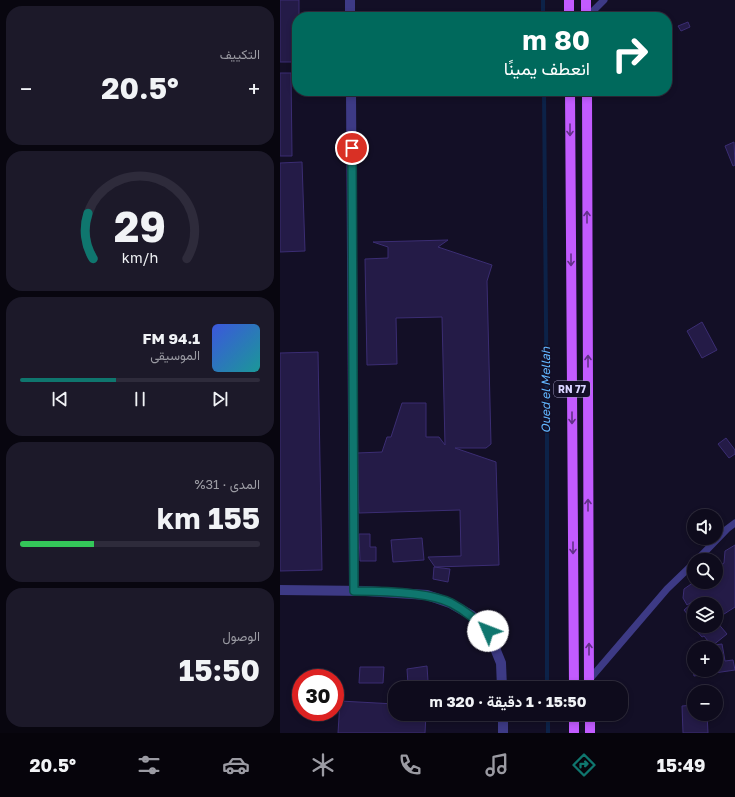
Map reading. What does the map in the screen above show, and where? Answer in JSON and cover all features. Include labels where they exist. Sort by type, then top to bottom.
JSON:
[{"type":"main road","points":[[569,0],[569,12]]},
{"type":"main road","points":[[586,0],[587,12]]},
{"type":"main road","name":"RN 77","points":[[570,96],[574,681]]},
{"type":"main road","name":"RN 77","points":[[587,96],[589,681]]},
{"type":"main road","points":[[574,721],[574,733]]},
{"type":"main road","points":[[590,721],[590,733]]},
{"type":"street","points":[[350,0],[350,12]]},
{"type":"street","points":[[351,96],[354,591]]},
{"type":"street","points":[[280,590],[354,591],[427,595],[450,603],[471,615],[488,631],[501,663],[502,681]]},
{"type":"street","points":[[503,721],[503,733]]},
{"type":"lane","points":[[592,12],[604,0]]},
{"type":"lane","points":[[703,553],[735,523]]},
{"type":"lane","points":[[591,681],[667,589],[687,569]]},
{"type":"building","points":[[280,0],[299,0],[299,12],[292,12],[292,62],[280,62]]},
{"type":"building","points":[[688,22],[690,27],[681,31],[678,26]]},
{"type":"building","points":[[280,73],[291,73],[292,156],[280,156]]},
{"type":"building","points":[[734,142],[735,165],[733,166],[725,146]]},
{"type":"building","points":[[302,162],[305,251],[280,252],[280,163]]},
{"type":"building","points":[[448,240],[438,247],[492,265],[487,281],[491,444],[486,448],[455,448],[496,462],[499,565],[435,567],[428,557],[461,556],[460,510],[359,513],[357,453],[382,452],[387,437],[391,437],[402,403],[426,403],[426,437],[439,437],[445,445],[442,317],[396,318],[397,364],[367,365],[365,259],[388,258],[388,247],[373,242]]},
{"type":"building","points":[[702,322],[717,350],[702,358],[687,331]]},
{"type":"building","points":[[318,352],[322,570],[280,571],[280,353]]},
{"type":"building","points":[[726,438],[735,450],[735,454],[729,458],[718,444]]},
{"type":"building","points":[[359,534],[370,534],[370,547],[376,547],[376,561],[360,561]]},
{"type":"building","points":[[422,538],[424,560],[393,562],[391,540]]},
{"type":"building","points":[[735,545],[735,607],[723,615],[723,597],[687,597],[687,605],[683,598],[684,589],[687,587],[687,589],[723,589],[723,564],[725,551]]},
{"type":"building","points":[[434,567],[450,569],[448,582],[433,579]]},
{"type":"building","points":[[723,629],[727,634],[718,641],[708,641],[704,636],[702,637],[698,633],[723,633]]},
{"type":"building","points":[[723,650],[725,661],[733,660],[735,670],[723,672]]},
{"type":"building","points":[[427,666],[428,681],[408,681],[407,669]]},
{"type":"building","points":[[360,667],[384,667],[383,683],[359,683]]},
{"type":"building","points":[[344,701],[388,704],[388,721],[426,721],[425,733],[338,733],[339,721],[344,721]]},
{"type":"building","points":[[682,706],[687,706],[687,721],[707,721],[708,733],[683,733]]},
{"type":"waterway","name":"Oued el Mellah","points":[[543,0],[543,12]]},
{"type":"waterway","name":"Oued el Mellah","points":[[544,96],[547,437],[547,681]]},
{"type":"waterway","name":"Oued el Mellah","points":[[548,721],[548,733]]},
{"type":"route","points":[[352,148],[354,591],[427,595],[450,603],[471,615],[488,631]]}]
